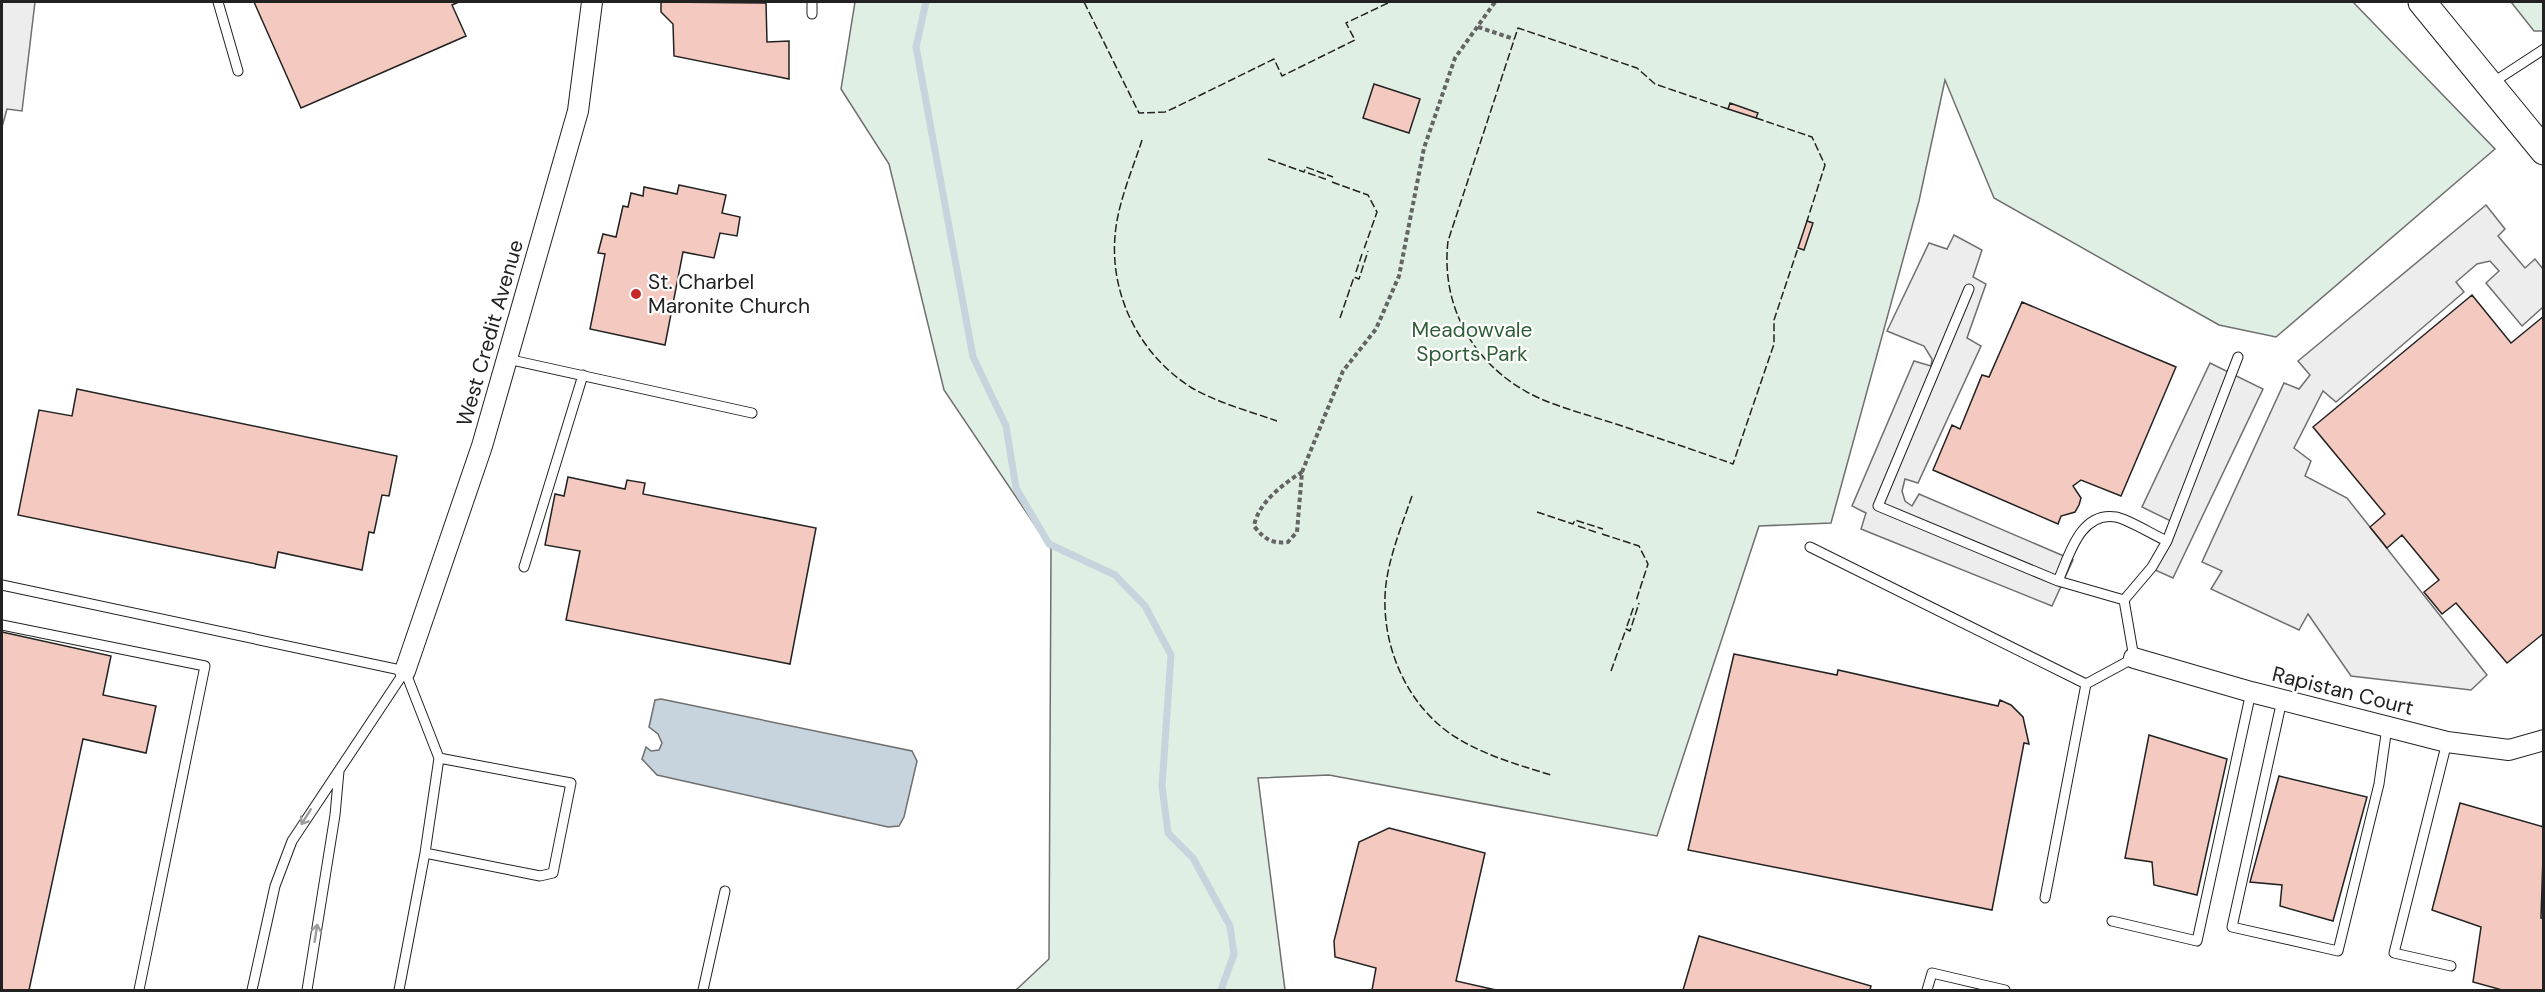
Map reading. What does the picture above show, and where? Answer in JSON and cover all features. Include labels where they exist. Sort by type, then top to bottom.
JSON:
[{"type":"main road","points":[[2422,2],[2544,151]]},
{"type":"street","name":"West Credit Avenue","points":[[405,671],[483,446],[578,111],[592,2]]},
{"type":"street","name":"Rapistan Court","points":[[2134,658],[2251,692],[2447,742],[2509,750],[2544,740]]},
{"type":"lane","points":[[218,2],[238,71]]},
{"type":"lane","points":[[812,2],[812,14]]},
{"type":"lane","points":[[2490,85],[2544,49]]},
{"type":"lane","points":[[1969,289],[1878,506],[2058,581],[2124,600]]},
{"type":"lane","points":[[2124,600],[2152,567],[2167,541],[2238,357]]},
{"type":"lane","points":[[507,359],[752,413]]},
{"type":"lane","points":[[524,567],[583,375]]},
{"type":"lane","points":[[2058,581],[2080,531],[2094,520],[2116,517],[2167,541]]},
{"type":"lane","points":[[1810,547],[2085,684]]},
{"type":"lane","points":[[2,585],[405,671]]},
{"type":"lane","points":[[2085,684],[2134,658],[2124,600]]},
{"type":"lane","points":[[2,624],[205,666],[139,990]]},
{"type":"lane","points":[[399,990],[425,853],[439,758],[405,671]]},
{"type":"lane","points":[[252,990],[275,886],[292,841],[339,769],[368,730],[405,671]]},
{"type":"lane","points":[[2045,898],[2085,684]]},
{"type":"lane","points":[[2112,921],[2197,940],[2251,692]]},
{"type":"lane","points":[[2282,700],[2232,927],[2338,951],[2379,784],[2387,727]]},
{"type":"lane","points":[[2447,742],[2394,954],[2451,966]]},
{"type":"lane","points":[[425,853],[540,876],[554,873],[571,783],[439,758]]},
{"type":"lane","points":[[307,990],[335,815],[339,769]]},
{"type":"lane","points":[[703,990],[725,891]]},
{"type":"lane","points":[[1928,990],[1932,974],[2005,990]]},
{"type":"path","points":[[1302,472],[1284,483],[1256,515],[1254,526],[1262,537],[1275,543],[1288,542],[1297,532],[1302,472],[1343,371],[1376,329],[1399,276],[1424,148],[1455,58],[1494,2]]},
{"type":"path","points":[[1478,27],[1514,39]]},
{"type":"green space","name":"Meadowvale Sports Park","points":[[855,2],[2353,2],[2495,149],[2276,337],[2219,325],[1994,198],[1945,80],[1919,201],[1831,523],[1759,526],[1657,836],[1329,775],[1258,778],[1285,990],[1016,990],[1049,959],[1051,549],[944,390],[889,164],[841,89]]},
{"type":"green space","points":[[2511,2],[2543,2],[2543,31],[2534,31]]},
{"type":"shaded area","points":[[2,2],[35,2],[22,111],[7,109],[2,127]]},
{"type":"shaded area","points":[[2486,205],[2505,229],[2498,236],[2525,268],[2535,259],[2543,269],[2543,307],[2522,326],[2486,283],[2499,271],[2490,261],[2477,264],[2456,282],[2464,292],[2336,402],[2323,391],[2294,448],[2311,461],[2305,476],[2347,498],[2487,675],[2471,690],[2351,676],[2308,614],[2299,630],[2211,589],[2222,571],[2202,562],[2284,383],[2299,389],[2310,375],[2298,361]]},
{"type":"shaded area","points":[[1954,235],[1982,250],[1973,277],[1986,284],[1967,338],[1981,346],[1918,483],[1905,479],[1902,491],[1905,501],[1912,506],[1919,494],[2073,560],[2052,606],[1861,529],[1866,513],[1852,506],[1914,361],[1931,366],[1932,359],[1924,346],[1887,331],[1929,243],[1947,249]]},
{"type":"shaded area","points":[[2210,363],[2263,389],[2173,578],[2155,570],[2177,524],[2142,507]]},
{"type":"shaded area","points":[[661,699],[912,751],[917,761],[904,817],[899,826],[888,827],[657,775],[642,759],[646,747],[651,751],[659,750],[662,743],[658,734],[649,727],[655,700]]},
{"type":"building","points":[[254,2],[459,2],[452,5],[466,36],[301,108]]},
{"type":"building","points":[[661,2],[766,3],[767,42],[789,41],[789,79],[674,56],[673,24],[661,12]]},
{"type":"building","points":[[1374,84],[1420,99],[1409,133],[1363,118]]},
{"type":"building","points":[[1730,103],[1758,113],[1756,118],[1728,109]]},
{"type":"building","name":"St. Charbel Maronite Church","points":[[679,185],[726,195],[722,213],[740,217],[737,236],[720,233],[714,258],[683,252],[665,345],[590,329],[605,254],[598,253],[603,234],[616,237],[623,206],[628,207],[631,193],[643,196],[644,187],[677,194]]},
{"type":"building","points":[[1807,221],[1813,223],[1804,250],[1798,248]]},
{"type":"building","points":[[2472,295],[2511,343],[2544,316],[2544,633],[2507,663],[2456,603],[2442,614],[2424,592],[2439,580],[2402,535],[2387,548],[2370,527],[2385,514],[2313,427]]},
{"type":"building","points":[[2022,302],[2176,367],[2121,496],[2081,480],[2073,486],[2081,498],[2079,505],[2075,512],[2061,516],[2058,524],[1933,470],[1952,425],[1960,429],[1982,375],[1989,377]]},
{"type":"building","points":[[77,389],[397,456],[389,496],[382,495],[374,533],[369,532],[362,570],[278,552],[275,568],[18,515],[39,410],[72,416]]},
{"type":"building","points":[[568,477],[625,489],[627,480],[645,483],[643,494],[816,528],[790,664],[566,620],[580,551],[545,545],[555,494],[564,496]]},
{"type":"building","points":[[2,632],[111,656],[103,695],[156,706],[146,753],[83,739],[29,990],[2,990]]},
{"type":"building","points":[[1734,654],[1837,675],[1838,670],[1998,706],[2000,700],[2011,705],[2023,717],[2029,744],[2024,743],[1992,910],[1688,850]]},
{"type":"building","points":[[2149,735],[2227,759],[2197,895],[2154,885],[2152,862],[2125,858]]},
{"type":"building","points":[[2279,776],[2367,797],[2333,921],[2280,906],[2282,885],[2250,882]]},
{"type":"building","points":[[2460,803],[2544,827],[2541,918],[2544,919],[2544,990],[2502,990],[2473,982],[2481,927],[2432,910]]},
{"type":"building","points":[[1389,828],[1485,853],[1456,981],[1496,990],[1372,990],[1376,968],[1335,957],[1334,941],[1359,842]]},
{"type":"building","points":[[1699,936],[1871,986],[1870,990],[1683,990]]},
{"type":"waterway","points":[[926,2],[916,47],[973,357],[1006,426],[1016,488],[1049,544],[1115,575],[1145,606],[1171,655],[1162,786],[1168,833],[1193,858],[1230,926],[1234,954],[1221,990]]},
{"type":"fence","points":[[1084,2],[1139,113],[1165,112],[1274,59],[1282,76],[1355,40],[1346,23],[1390,2]]},
{"type":"fence","points":[[1728,109],[1655,84],[1637,68],[1518,28],[1448,241],[1447,267],[1450,291],[1457,314],[1468,336],[1499,372],[1519,387],[1541,399],[1733,464],[1774,344],[1774,320],[1798,248]]},
{"type":"fence","points":[[1756,118],[1812,137],[1825,165],[1807,221]]},
{"type":"fence","points":[[1142,140],[1118,216],[1114,251],[1116,274],[1130,319],[1156,358],[1192,388],[1223,402],[1277,421]]},
{"type":"fence","points":[[1268,159],[1304,172],[1306,167],[1333,177]]},
{"type":"fence","points":[[1308,173],[1328,180]]},
{"type":"fence","points":[[1332,182],[1368,195],[1377,212],[1364,249]]},
{"type":"fence","points":[[1340,318],[1354,277],[1359,279],[1368,251]]},
{"type":"fence","points":[[1356,272],[1362,254]]},
{"type":"fence","points":[[1412,496],[1393,551],[1386,584],[1387,628],[1400,671],[1410,691],[1423,709],[1457,738],[1491,755],[1551,775]]},
{"type":"fence","points":[[1537,512],[1573,524],[1575,520],[1603,529]]},
{"type":"fence","points":[[1578,526],[1598,533]]},
{"type":"fence","points":[[1602,534],[1639,546],[1648,564],[1636,601]]},
{"type":"fence","points":[[1611,671],[1626,629],[1630,631],[1639,603]]},
{"type":"fence","points":[[1627,626],[1634,606]]},
{"type":"place","name":"St. Charbel Maronite Church","points":[[636,294]]}]
